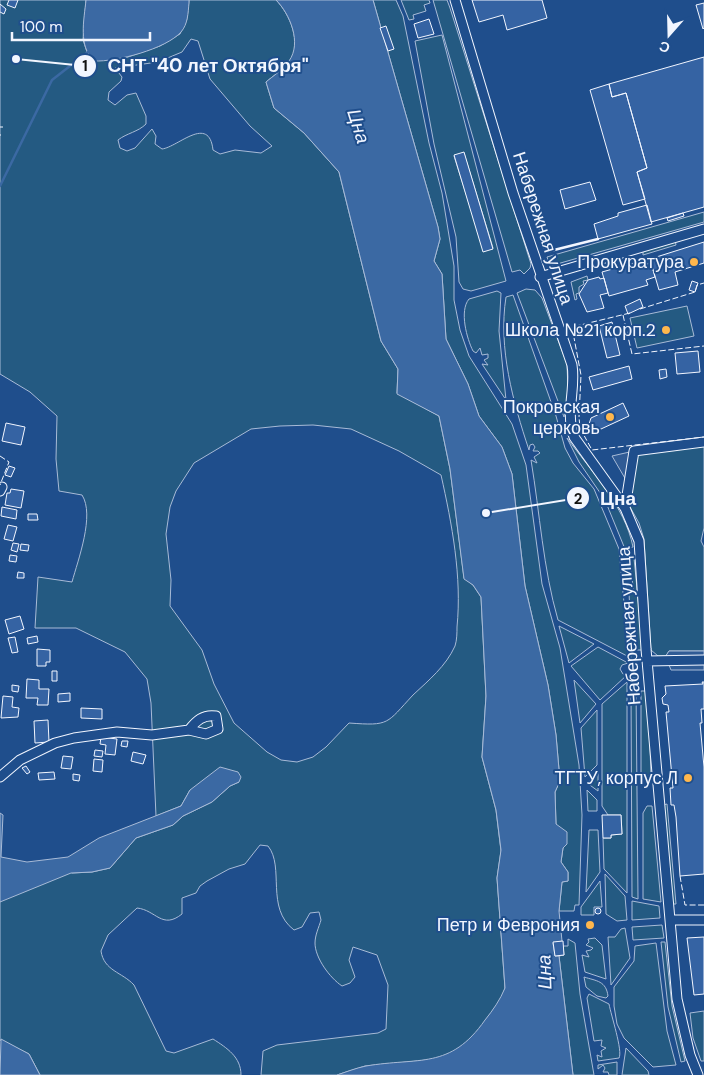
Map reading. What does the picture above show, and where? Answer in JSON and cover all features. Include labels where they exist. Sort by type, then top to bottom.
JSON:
[{"type":"street","name":"Набережная улица","points":[[455,0],[540,277],[572,365],[573,387],[570,428],[574,437],[625,508],[639,541],[647,661],[677,999],[690,1055],[698,1075]]},
{"type":"street","points":[[540,277],[704,229]]},
{"type":"street","points":[[625,508],[634,451],[704,442]]},
{"type":"street","points":[[647,661],[704,660]]},
{"type":"street","points":[[0,778],[20,760],[54,742],[117,732],[152,735],[189,730]]},
{"type":"street","points":[[671,920],[704,920]]},
{"type":"shaded area","points":[[0,0],[86,0],[83,40],[88,55],[119,60],[160,46],[180,34],[187,19],[189,0],[276,0],[290,21],[295,37],[295,46],[290,61],[282,70],[266,82],[274,108],[304,133],[339,172],[381,341],[398,369],[397,393],[439,416],[450,469],[464,578],[473,585],[481,597],[486,696],[482,757],[496,810],[501,851],[497,878],[505,988],[501,999],[477,1032],[459,1049],[438,1059],[365,1066],[337,1075],[261,1075],[263,1051],[277,1045],[378,1033],[386,1029],[388,985],[377,955],[353,947],[349,960],[355,977],[350,983],[342,986],[333,978],[320,961],[316,949],[316,937],[321,920],[319,912],[310,913],[302,927],[294,930],[285,921],[280,911],[273,855],[268,846],[260,845],[245,864],[229,869],[200,886],[196,893],[182,898],[182,914],[175,918],[164,920],[144,909],[137,908],[108,935],[101,951],[106,963],[134,985],[166,1051],[174,1053],[213,1039],[236,1058],[241,1075],[40,1075],[29,1054],[0,1040],[0,884],[64,868],[72,873],[92,872],[110,868],[136,838],[173,825],[183,816],[212,802],[230,786],[239,782],[190,790],[181,806],[156,816],[151,703],[147,679],[125,652],[76,628],[35,628],[38,577],[72,582],[84,538],[87,514],[86,504],[82,495],[59,491],[56,459],[57,416],[30,392],[0,374]],"holes":[[[191,39],[198,41],[210,79],[250,126],[272,146],[261,153],[235,150],[220,154],[213,150],[206,134],[199,133],[162,149],[155,144],[156,136],[152,129],[135,148],[127,151],[120,148],[118,140],[143,127],[146,124],[146,116],[136,93],[127,95],[115,105],[108,100],[109,92],[121,81],[122,77],[115,68],[158,62],[182,52]],[[313,425],[351,429],[399,451],[441,475],[455,551],[458,608],[455,646],[447,660],[392,717],[380,723],[349,723],[326,747],[313,757],[297,762],[281,760],[267,752],[234,723],[214,684],[202,650],[170,606],[171,580],[166,534],[170,507],[176,491],[194,463],[251,429]]]},
{"type":"shaded area","points":[[373,0],[396,0],[403,16],[429,143],[442,193],[454,266],[454,300],[460,330],[469,356],[512,424],[526,465],[542,584],[560,648],[579,765],[582,815],[579,905],[575,905],[574,911],[559,911],[562,882],[568,881],[568,872],[561,862],[563,848],[556,824],[555,792],[560,781],[556,735],[548,685],[525,586],[512,474],[502,447],[479,416],[468,384],[446,339],[442,274],[434,261],[440,239],[438,227]]},
{"type":"shaded area","points":[[401,0],[429,0],[430,3],[424,5],[426,11],[413,15],[414,19],[409,20]]},
{"type":"shaded area","points":[[433,0],[447,0],[450,8],[531,264],[524,274],[520,270],[512,272]]},
{"type":"shaded area","points":[[442,35],[506,281],[471,291],[463,289],[459,282],[456,237],[434,144],[415,41]],"holes":[[[464,153],[493,248],[484,251],[454,156]]]},
{"type":"shaded area","points":[[704,212],[704,222],[550,266],[547,257]]},
{"type":"shaded area","points":[[675,240],[676,245],[643,255],[643,251]]},
{"type":"shaded area","points":[[587,276],[588,280],[583,281],[584,284],[579,287],[579,293],[576,294],[577,299],[575,300],[571,282]]},
{"type":"shaded area","points":[[526,289],[535,290],[542,298],[567,364],[568,391],[564,417],[517,293]]},
{"type":"shaded area","points":[[497,291],[501,293],[499,331],[506,400],[482,364],[488,365],[484,360],[488,358],[488,354],[482,355],[480,348],[476,353],[473,351],[468,340],[464,318],[466,304],[469,299]]},
{"type":"shaded area","points":[[513,295],[556,416],[565,448],[573,463],[594,489],[619,549],[629,657],[558,620],[545,561],[531,460],[537,463],[534,457],[540,453],[533,451],[535,447],[533,444],[530,445],[529,450],[508,375],[504,316],[506,297]]},
{"type":"shaded area","points":[[687,306],[694,336],[637,348],[630,318]]},
{"type":"shaded area","points":[[567,438],[615,503],[623,517],[633,547],[625,549],[605,500],[579,462]]},
{"type":"shaded area","points":[[704,446],[704,528],[701,541],[704,547],[704,651],[669,651],[666,656],[658,656],[651,650],[644,539],[639,523],[630,507],[637,454]]},
{"type":"shaded area","points":[[634,451],[626,480],[612,456]]},
{"type":"shaded area","points":[[634,558],[643,650],[632,650],[629,593],[634,592],[629,559]]},
{"type":"shaded area","points":[[559,626],[594,644],[569,663]]},
{"type":"shaded area","points":[[598,647],[628,663],[622,665],[620,669],[623,674],[627,675],[600,700],[571,666]]},
{"type":"shaded area","points":[[669,651],[704,651],[704,670],[671,670],[667,660],[663,660]]},
{"type":"shaded area","points":[[635,654],[637,678],[632,678],[631,655]]},
{"type":"shaded area","points":[[574,680],[596,704],[580,723]]},
{"type":"shaded area","points":[[627,682],[627,893],[604,869],[603,838],[611,838],[611,835],[622,834],[621,815],[608,815],[602,806],[602,704]]},
{"type":"shaded area","points":[[631,686],[636,687],[638,899],[632,897]]},
{"type":"shaded area","points":[[641,691],[648,691],[651,776],[641,776]]},
{"type":"shaded area","points":[[597,710],[597,765],[585,777],[581,728]]},
{"type":"shaded area","points":[[598,772],[598,791],[587,783]]},
{"type":"shaded area","points":[[587,790],[597,800],[597,811],[588,811]]},
{"type":"shaded area","points":[[667,804],[676,904],[672,904],[663,805]]},
{"type":"shaded area","points":[[647,806],[652,806],[661,902],[643,899],[643,813]]},
{"type":"shaded area","points":[[589,830],[598,830],[600,872],[586,892]]},
{"type":"shaded area","points":[[605,874],[625,896],[627,920],[617,921],[606,914]]},
{"type":"shaded area","points":[[600,881],[602,907],[594,907],[594,915],[581,915],[581,907]]},
{"type":"shaded area","points":[[632,901],[659,906],[660,918],[632,920]]},
{"type":"shaded area","points":[[662,925],[664,938],[633,940],[632,927]]},
{"type":"shaded area","points":[[625,928],[630,958],[611,985],[608,937],[615,937],[621,929]]},
{"type":"shaded area","points":[[595,938],[602,945],[606,979],[585,972],[582,955],[589,957],[586,951],[593,948],[586,945],[589,942],[588,939]]},
{"type":"shaded area","points":[[568,939],[575,943],[580,994],[594,1075],[573,1075],[559,956],[564,955],[563,946],[568,946]]},
{"type":"shaded area","points":[[661,942],[665,942],[672,1006],[685,1061],[681,1062],[668,1007]]},
{"type":"shaded area","points":[[656,943],[667,1031],[676,1065],[653,1067],[624,1038],[617,1024],[614,1006],[614,987],[634,961],[635,946]]},
{"type":"shaded area","points":[[584,977],[603,984],[608,996],[606,998],[597,996],[586,987]]},
{"type":"shaded area","points":[[589,994],[609,1004],[618,1041],[619,1058],[598,1061],[597,1055],[602,1057],[601,1051],[606,1048],[601,1046],[602,1040],[594,1041],[587,998]]},
{"type":"shaded area","points":[[704,1011],[704,1061],[701,1061],[693,1038],[690,1013]]},
{"type":"shaded area","points":[[626,1048],[648,1071],[649,1075],[622,1075]]},
{"type":"shaded area","points":[[617,1062],[617,1075],[609,1075],[608,1072],[603,1072],[605,1068],[603,1065],[598,1069],[598,1065]]},
{"type":"water","points":[[86,0],[189,0],[189,3],[185,26],[174,38],[153,49],[127,57],[94,61],[89,55],[84,40],[83,24]]},
{"type":"water","points":[[276,0],[373,0],[438,227],[440,239],[434,261],[442,274],[446,339],[468,384],[479,416],[502,447],[512,474],[525,586],[548,685],[556,735],[560,781],[555,792],[556,824],[567,832],[567,844],[563,848],[561,862],[568,872],[568,881],[562,882],[559,911],[562,941],[553,943],[555,956],[559,956],[573,1075],[337,1075],[366,1066],[418,1061],[446,1054],[459,1047],[472,1036],[491,1012],[505,988],[497,878],[501,850],[496,810],[482,757],[486,696],[481,597],[473,585],[464,579],[450,469],[439,416],[397,394],[398,369],[381,341],[339,172],[304,133],[274,108],[266,82],[287,64],[293,54],[294,46],[293,29],[290,21]]},
{"type":"water","points":[[220,767],[238,772],[241,777],[239,782],[230,786],[212,802],[183,816],[173,825],[136,838],[110,868],[92,872],[71,873],[0,902],[0,813],[3,815],[1,857],[27,862],[68,857],[99,838],[181,806],[190,790]]},
{"type":"water","points":[[1,1039],[29,1054],[40,1075],[0,1075]]},
{"type":"building","points":[[9,0],[18,0],[15,8],[7,5]]},
{"type":"building","points":[[472,0],[542,0],[547,18],[507,30],[503,15],[479,22]]},
{"type":"building","points":[[704,3],[704,28],[703,29],[696,5]]},
{"type":"building","points":[[0,4],[6,9],[4,14],[0,12]]},
{"type":"building","points":[[429,19],[434,34],[418,38],[414,24]]},
{"type":"building","points":[[386,26],[394,49],[388,51],[380,28]]},
{"type":"building","points":[[704,57],[704,207],[651,222],[637,172],[647,168],[626,93],[612,97],[609,84]]},
{"type":"building","points":[[609,84],[612,97],[626,93],[647,168],[637,172],[645,199],[623,205],[590,90]]},
{"type":"building","points":[[464,152],[493,249],[483,252],[454,155]]},
{"type":"building","points":[[590,182],[596,200],[565,209],[560,190]]},
{"type":"building","points":[[647,205],[652,224],[598,239],[594,224],[618,216],[618,213]]},
{"type":"building","points":[[683,213],[684,216],[668,221],[667,218]]},
{"type":"building","points":[[704,242],[704,263],[675,272],[678,285],[659,290],[650,259]]},
{"type":"building","points":[[641,261],[642,265],[651,263],[655,277],[646,280],[648,285],[609,296],[602,272]]},
{"type":"building","points":[[599,277],[600,279],[604,278],[608,293],[600,295],[604,308],[587,312],[579,294],[588,280]]},
{"type":"building","points":[[692,281],[698,283],[695,292],[689,290]]},
{"type":"building","points":[[565,286],[569,298],[562,301],[557,288]]},
{"type":"building","points":[[640,299],[643,307],[628,314],[625,306]]},
{"type":"building","points":[[612,322],[620,355],[607,358],[599,326]]},
{"type":"building","points":[[698,351],[700,372],[677,374],[675,353]]},
{"type":"building","points":[[629,366],[632,379],[593,390],[589,377]]},
{"type":"building","points":[[666,369],[667,377],[660,379],[659,370]]},
{"type":"building","name":"Покровская церковь","points":[[623,403],[629,416],[601,429],[592,429],[589,424],[591,418]]},
{"type":"building","points":[[6,423],[25,427],[21,445],[2,441]]},
{"type":"building","points":[[9,466],[15,468],[11,477],[5,475]]},
{"type":"building","points":[[11,489],[24,491],[21,508],[5,505],[7,493],[10,493]]},
{"type":"building","points":[[2,507],[17,510],[16,519],[1,516]]},
{"type":"building","points":[[28,514],[37,514],[38,520],[28,520]]},
{"type":"building","points":[[8,525],[17,527],[13,541],[4,539]]},
{"type":"building","points":[[13,543],[19,544],[17,552],[11,550]]},
{"type":"building","points":[[21,544],[29,545],[28,551],[20,550]]},
{"type":"building","points":[[10,555],[17,556],[16,562],[9,561]]},
{"type":"building","points":[[18,572],[24,573],[24,578],[17,578]]},
{"type":"building","points":[[20,616],[24,629],[9,634],[5,620]]},
{"type":"building","points":[[37,636],[38,642],[28,644],[27,638]]},
{"type":"building","points":[[15,637],[18,652],[12,653],[8,638]]},
{"type":"building","points":[[37,649],[50,650],[50,662],[46,662],[46,666],[37,666]]},
{"type":"building","points":[[52,671],[57,671],[57,681],[52,681]]},
{"type":"building","points":[[27,679],[39,680],[39,689],[49,689],[48,705],[37,705],[38,698],[26,698]]},
{"type":"building","name":"ТГТУ, корпус Л","points":[[702,682],[704,682],[704,709],[701,709],[702,723],[700,723],[704,767],[704,874],[680,876],[676,817],[674,805],[671,805],[670,788],[673,788],[666,712],[669,712],[668,705],[663,704],[662,698],[666,694],[665,686],[703,684]]},
{"type":"building","points":[[12,685],[19,686],[18,692],[12,691]]},
{"type":"building","points":[[70,693],[70,701],[58,702],[58,694]]},
{"type":"building","points":[[3,696],[13,697],[12,707],[19,708],[18,717],[1,718]]},
{"type":"building","points":[[81,708],[102,709],[102,719],[81,718]]},
{"type":"building","points":[[48,720],[49,742],[35,743],[34,721]]},
{"type":"building","points":[[101,737],[117,739],[115,755],[105,754],[106,745],[100,744]]},
{"type":"building","points":[[122,741],[128,741],[127,747],[121,746]]},
{"type":"building","points":[[95,750],[103,751],[102,757],[94,756]]},
{"type":"building","points":[[133,752],[146,755],[143,764],[131,761]]},
{"type":"building","points":[[63,756],[73,757],[71,769],[61,768]]},
{"type":"building","points":[[94,759],[103,760],[102,772],[93,771]]},
{"type":"building","points":[[26,766],[30,772],[27,774],[22,768]]},
{"type":"building","points":[[54,772],[55,779],[39,780],[38,773]]},
{"type":"building","points":[[73,774],[80,775],[79,781],[73,780]]},
{"type":"building","points":[[602,815],[621,815],[622,834],[611,835],[611,838],[603,838]]},
{"type":"building","points":[[598,908],[601,911],[598,914],[595,911]]},
{"type":"building","points":[[704,937],[704,994],[694,995],[687,938]]},
{"type":"building","points":[[563,941],[564,955],[555,956],[553,942]]},
{"type":"waterway","points":[[0,186],[52,80],[88,52]]},
{"type":"fence","points":[[640,309],[695,292],[697,285],[704,283]]},
{"type":"fence","points":[[630,313],[572,327],[581,375],[580,428],[592,450],[704,437]]},
{"type":"fence","points":[[623,315],[632,354],[704,346]]},
{"type":"fence","points":[[0,456],[9,462],[0,485]]},
{"type":"fence","points":[[680,876],[685,905],[704,905]]},
{"type":"wall","points":[[526,178],[546,252],[598,239]]},
{"type":"place","name":"СНТ \"40 лет Октября\"","points":[[16,59]]},
{"type":"place","name":"Прокуратура","points":[[694,262]]},
{"type":"place","name":"Школа №21 корп.2","points":[[666,330]]},
{"type":"place","name":"Покровская церковь","points":[[610,417]]},
{"type":"place","name":"Цна","points":[[486,513]]},
{"type":"place","name":"ТГТУ, корпус Л","points":[[688,778]]},
{"type":"place","name":"Петр и Феврония","points":[[590,925]]}]
